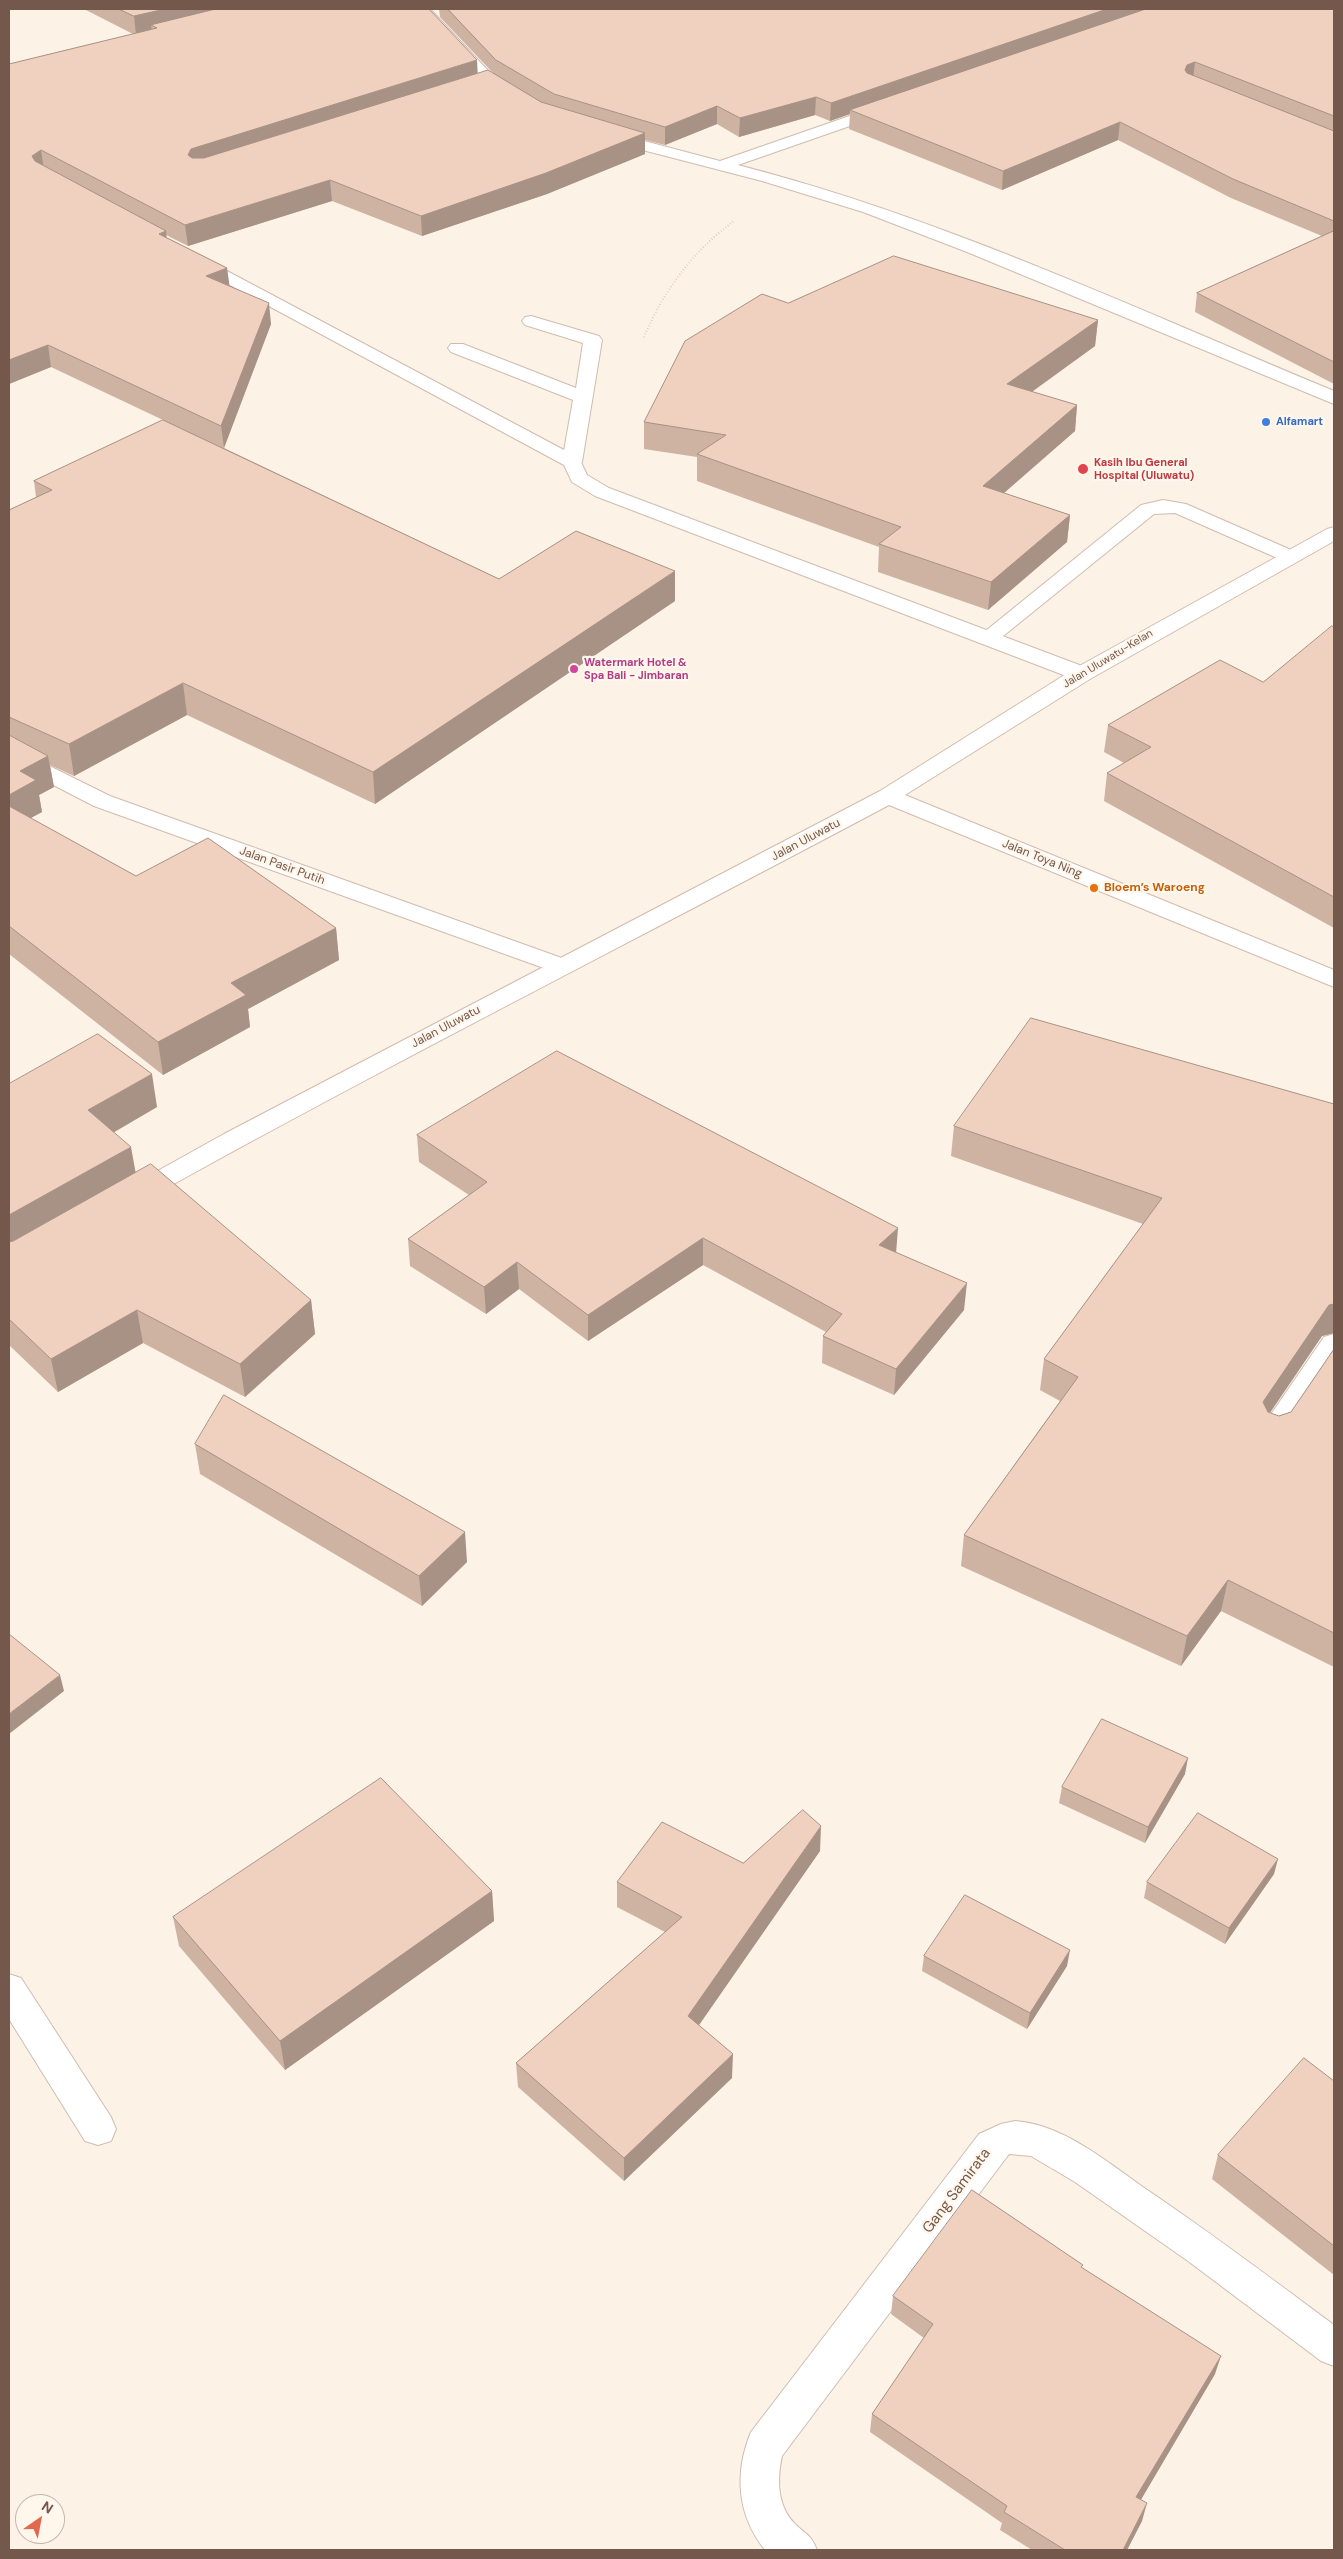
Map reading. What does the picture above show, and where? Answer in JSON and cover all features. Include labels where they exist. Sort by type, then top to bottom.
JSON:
[{"type":"street","points":[[422,9],[491,82],[530,106]]},
{"type":"street","points":[[472,88],[491,82]]},
{"type":"street","points":[[720,166],[895,105]]},
{"type":"street","points":[[592,131],[788,184],[909,223],[1334,398]]},
{"type":"street","points":[[178,250],[572,462]]},
{"type":"street","points":[[531,321],[593,340],[572,462],[579,478],[602,492],[990,637],[1082,674]]},
{"type":"street","points":[[457,348],[583,398]]},
{"type":"street","points":[[990,637],[1148,509],[1163,506],[1178,508],[1291,557]]},
{"type":"street","name":"Jalan Uluwatu-Kelan","points":[[888,796],[1082,674],[1334,533]]},
{"type":"street","name":"Jalan Pasir Putih","points":[[9,753],[102,801],[561,966]]},
{"type":"street","name":"Jalan Uluwatu","points":[[112,1208],[233,1140],[561,966],[681,906],[888,796]]},
{"type":"street","name":"Jalan Toya Ning","points":[[888,796],[1334,979]]},
{"type":"street","points":[[1273,1434],[1334,1344]]},
{"type":"street","points":[[9,1989],[98,2129]]},
{"type":"street","name":"Gang Samirata","points":[[797,2550],[778,2536],[767,2517],[759,2492],[760,2462],[765,2446],[992,2146],[1000,2140],[1016,2137],[1032,2140],[1101,2179],[1150,2212],[1334,2348]]},
{"type":"path","points":[[644,337],[650,320],[674,282],[700,251],[728,224],[788,184]]},
{"type":"building","points":[[119,9],[165,9],[134,16]]},
{"type":"building","points":[[216,9],[429,9],[477,60],[191,149],[188,155],[192,158],[204,158],[488,70],[541,102],[645,133],[546,173],[421,216],[330,180],[185,225],[41,150],[32,156],[35,161],[166,231],[159,234],[227,268],[206,276],[269,303],[221,426],[48,345],[9,360],[9,64],[157,28],[151,25]]},
{"type":"building","points":[[448,9],[1107,9],[831,103],[816,97],[740,118],[717,106],[665,127],[554,94],[496,60]]},
{"type":"building","points":[[1146,9],[1334,9],[1334,116],[1195,62],[1187,65],[1185,70],[1187,73],[1334,131],[1334,221],[1233,179],[1120,122],[1003,171],[850,110]]},
{"type":"building","points":[[1334,231],[1334,362],[1197,293]]},
{"type":"building","points":[[894,256],[1098,320],[1007,384],[1077,405],[983,486],[1070,515],[991,582],[879,544],[901,527],[697,454],[726,435],[644,422],[685,341],[762,294],[788,303]]},
{"type":"building","points":[[163,420],[499,579],[576,531],[675,571],[373,772],[183,683],[69,744],[9,717],[9,510],[52,490],[34,481]]},
{"type":"building","points":[[1332,626],[1334,627],[1334,897],[1107,773],[1151,747],[1108,725],[1220,660],[1263,682]]},
{"type":"building","points":[[9,735],[48,756],[20,771],[36,780],[9,795]]},
{"type":"building","points":[[9,806],[136,876],[208,838],[336,928],[231,983],[246,995],[158,1042],[9,926]]},
{"type":"building","points":[[1031,1018],[1334,1104],[1334,1304],[1329,1305],[1263,1402],[1268,1412],[1279,1416],[1291,1412],[1334,1349],[1334,1633],[1228,1580],[1187,1636],[964,1535],[1078,1377],[1044,1359],[1162,1198],[954,1126]]},
{"type":"building","points":[[98,1034],[152,1074],[88,1110],[131,1147],[9,1215],[9,1084]]},
{"type":"building","points":[[557,1051],[898,1228],[879,1245],[967,1283],[896,1369],[823,1336],[842,1314],[703,1238],[588,1315],[517,1262],[484,1287],[408,1239],[487,1182],[417,1135]]},
{"type":"building","points":[[151,1164],[311,1300],[240,1364],[137,1310],[51,1359],[9,1319],[9,1242]]},
{"type":"building","points":[[224,1395],[465,1532],[419,1576],[195,1444]]},
{"type":"building","points":[[9,1634],[60,1675],[9,1714]]},
{"type":"building","points":[[1102,1719],[1188,1758],[1148,1827],[1062,1787]]},
{"type":"building","points":[[381,1778],[492,1891],[280,2041],[173,1917]]},
{"type":"building","points":[[803,1810],[821,1826],[688,2016],[733,2054],[624,2158],[516,2063],[682,1917],[617,1882],[662,1822],[743,1863]]},
{"type":"building","points":[[1198,1813],[1278,1859],[1229,1928],[1147,1882]]},
{"type":"building","points":[[965,1895],[1070,1950],[1030,2013],[924,1956]]},
{"type":"building","points":[[1304,2058],[1334,2081],[1334,2246],[1218,2155]]},
{"type":"building","points":[[972,2190],[1083,2265],[1081,2267],[1221,2356],[1136,2497],[1147,2503],[1123,2550],[1065,2550],[1004,2512],[1007,2506],[872,2414],[933,2324],[893,2296]]},
{"type":"place","name":"Alfamart","points":[[1266,422]]},
{"type":"place","name":"Kasih Ibu General Hospital (Uluwatu)","points":[[1083,469]]},
{"type":"place","name":"Watermark Hotel & Spa Bali - Jimbaran","points":[[574,669]]},
{"type":"place","name":"Bloem’s Waroeng","points":[[1094,888]]}]
